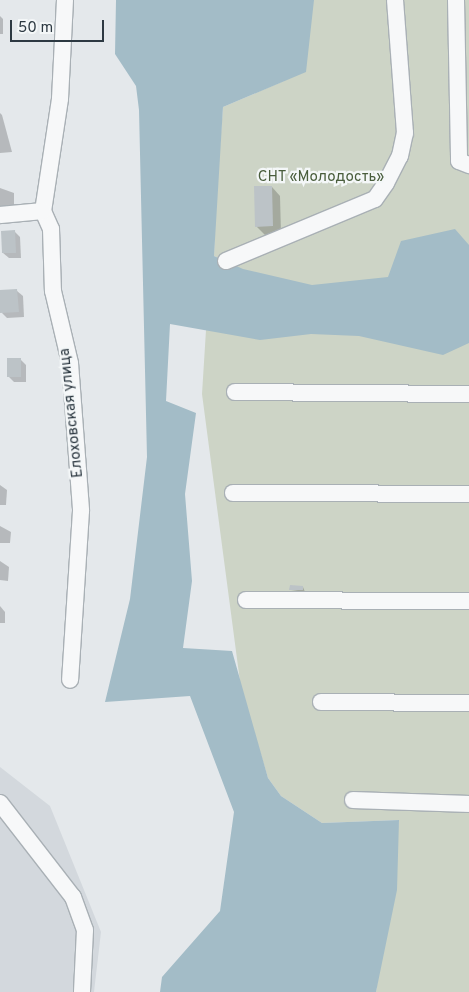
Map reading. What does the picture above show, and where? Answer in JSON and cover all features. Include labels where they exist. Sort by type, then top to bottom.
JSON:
[{"type":"street","name":"Елоховская улица","points":[[65,0],[60,99],[43,211],[51,229],[53,291],[70,363],[81,511],[70,680]]},
{"type":"street","points":[[226,261],[375,199],[386,183],[400,156],[405,133],[395,0]]},
{"type":"street","points":[[456,0],[459,161],[469,165]]},
{"type":"street","points":[[0,215],[43,211]]},
{"type":"street","points":[[235,392],[469,394]]},
{"type":"street","points":[[233,493],[469,494]]},
{"type":"street","points":[[246,600],[469,601]]},
{"type":"street","points":[[321,702],[469,703]]},
{"type":"street","points":[[353,800],[469,804]]},
{"type":"street","points":[[0,803],[74,897],[85,930],[82,992]]},
{"type":"shaded area","points":[[0,767],[50,806],[101,932],[94,992],[0,992]]},
{"type":"green space","name":"СНТ «Молодость»","points":[[300,0],[469,0],[469,992],[376,992],[399,820],[322,823],[281,796],[268,778],[241,689],[202,394],[207,314],[225,261],[214,256],[216,197],[223,107],[284,81]]},
{"type":"water","points":[[116,0],[314,0],[306,72],[223,107],[214,256],[243,269],[312,285],[388,277],[401,241],[455,229],[469,245],[469,343],[443,355],[359,336],[311,334],[260,340],[170,324],[166,401],[196,413],[185,494],[192,581],[183,648],[232,651],[268,778],[281,796],[322,823],[399,820],[397,890],[376,992],[160,992],[162,977],[220,911],[234,812],[190,696],[105,702],[130,599],[147,457],[139,110],[136,86],[115,54]]},
{"type":"building","points":[[254,186],[272,186],[273,226],[255,227]]},
{"type":"building","points":[[15,230],[16,253],[2,253],[1,231]]},
{"type":"building","points":[[17,289],[19,312],[0,313],[0,290]]},
{"type":"building","points":[[7,358],[21,358],[21,377],[7,377]]},
{"type":"building","points":[[290,585],[303,586],[303,590],[289,590]]}]
